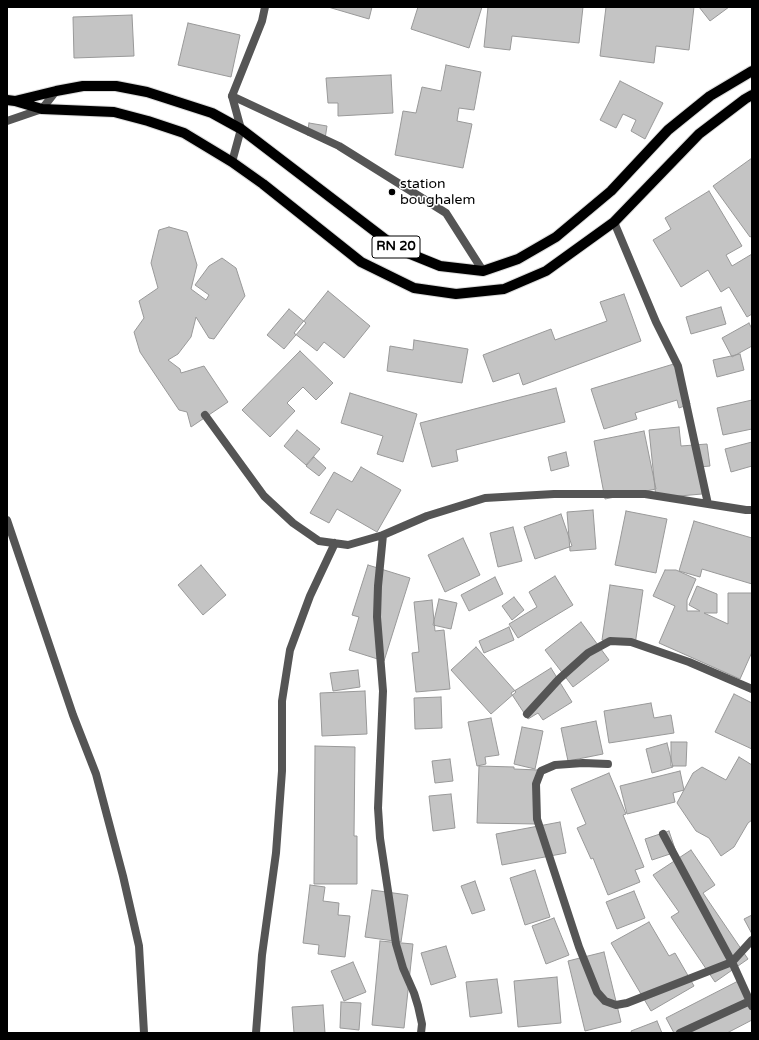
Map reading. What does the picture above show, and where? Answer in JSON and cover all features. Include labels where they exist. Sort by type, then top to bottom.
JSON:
[{"type":"main road","name":"RN 20","points":[[11,100],[83,86],[116,86],[147,92],[212,113],[241,129],[398,249],[440,266],[483,271],[518,259],[556,237],[611,191],[668,130],[710,96],[752,71]]},
{"type":"main road","name":"RN 20","points":[[11,100],[42,109],[114,112],[184,133],[232,162],[263,184],[361,262],[414,288],[456,294],[504,289],[546,272],[614,222],[699,134],[745,99],[752,96]]},
{"type":"street","points":[[232,162],[241,129],[232,96],[262,21],[265,7]]},
{"type":"street","points":[[7,121],[42,109],[56,91]]},
{"type":"street","points":[[232,96],[340,146],[446,213],[483,271]]},
{"type":"street","points":[[614,222],[656,322],[678,366],[708,504]]},
{"type":"street","points":[[205,415],[264,496],[293,523],[320,540],[335,543],[348,545],[383,535],[427,516],[486,498],[554,494],[645,494],[752,510]]},
{"type":"street","points":[[7,520],[73,715],[96,774],[123,876],[139,946],[144,1033]]},
{"type":"street","points":[[383,535],[378,586],[377,617],[383,691],[378,808],[381,845],[396,944],[403,968],[418,1006],[422,1024],[421,1033]]},
{"type":"street","points":[[256,1033],[262,955],[276,853],[282,771],[282,701],[284,686],[290,650],[310,596],[335,543]]},
{"type":"street","points":[[527,714],[559,679],[588,653],[610,641],[631,642],[688,662],[752,689]]},
{"type":"street","points":[[608,764],[555,765],[542,771],[536,784],[538,819],[579,947],[597,992],[605,1002],[616,1005],[627,1003],[732,962],[752,940]]},
{"type":"street","points":[[663,834],[732,962],[751,1004],[680,1033]]},
{"type":"building","points":[[328,7],[372,7],[369,19]]},
{"type":"building","points":[[418,7],[482,7],[469,48],[411,29]]},
{"type":"building","points":[[488,7],[583,7],[579,43],[512,36],[510,50],[484,47]]},
{"type":"building","points":[[606,7],[694,7],[689,50],[656,46],[654,63],[600,56]]},
{"type":"building","points":[[699,7],[729,7],[710,21]]},
{"type":"building","points":[[132,15],[134,56],[74,58],[73,17]]},
{"type":"building","points":[[188,23],[240,35],[231,77],[178,65]]},
{"type":"building","points":[[446,65],[481,72],[474,110],[459,108],[457,121],[472,124],[463,168],[395,155],[403,111],[416,113],[422,87],[441,91]]},
{"type":"building","points":[[391,75],[393,113],[338,116],[338,103],[328,103],[326,78]]},
{"type":"building","points":[[620,81],[663,103],[645,139],[631,131],[636,120],[623,114],[616,128],[600,120]]},
{"type":"building","points":[[309,123],[327,126],[325,139],[307,135]]},
{"type":"building","points":[[752,158],[752,236],[750,237],[713,186]]},
{"type":"building","points":[[709,191],[742,246],[726,255],[732,266],[752,254],[752,314],[747,317],[729,287],[721,292],[708,270],[681,287],[653,240],[671,229],[665,218]]},
{"type":"building","points":[[169,227],[187,232],[197,265],[191,289],[206,300],[209,295],[195,285],[209,266],[222,258],[236,268],[245,296],[214,339],[209,338],[196,317],[191,337],[178,354],[168,360],[180,369],[181,373],[204,366],[228,402],[191,427],[187,412],[179,410],[140,352],[134,332],[144,318],[139,301],[158,288],[151,263],[159,230]]},
{"type":"building","points":[[328,291],[370,326],[344,358],[324,342],[317,351],[294,333]]},
{"type":"building","points":[[624,294],[641,341],[523,385],[519,373],[493,382],[483,355],[551,329],[555,340],[607,321],[600,302]]},
{"type":"building","points":[[721,307],[726,324],[691,334],[686,317]]},
{"type":"building","points":[[289,309],[306,323],[284,349],[267,335]]},
{"type":"building","points":[[749,323],[752,329],[752,346],[732,357],[722,338]]},
{"type":"building","points":[[414,340],[468,349],[462,383],[387,371],[390,346],[413,350]]},
{"type":"building","points":[[300,351],[333,383],[316,400],[303,387],[287,403],[295,411],[270,437],[242,410]]},
{"type":"building","points":[[740,354],[744,370],[717,377],[713,360]]},
{"type":"building","points":[[677,363],[690,404],[679,408],[677,400],[635,413],[637,419],[604,429],[591,389]]},
{"type":"building","points":[[556,388],[565,422],[456,450],[458,461],[432,467],[420,423]]},
{"type":"building","points":[[350,393],[417,414],[403,462],[377,454],[383,436],[341,423]]},
{"type":"building","points":[[752,400],[752,429],[723,435],[717,408]]},
{"type":"building","points":[[679,427],[681,446],[707,444],[710,466],[699,467],[702,494],[656,498],[649,430]]},
{"type":"building","points":[[297,430],[320,449],[306,465],[284,446]]},
{"type":"building","points":[[644,431],[656,489],[605,499],[594,441]]},
{"type":"building","points":[[752,442],[752,466],[731,472],[725,449]]},
{"type":"building","points":[[566,452],[569,466],[551,471],[548,457]]},
{"type":"building","points":[[314,457],[326,468],[319,476],[306,466]]},
{"type":"building","points":[[361,467],[401,490],[377,532],[337,509],[329,523],[310,513],[334,472],[352,482]]},
{"type":"building","points":[[593,510],[596,549],[570,551],[567,512]]},
{"type":"building","points":[[626,511],[667,519],[656,573],[615,565]]},
{"type":"building","points":[[561,514],[572,546],[535,559],[524,527]]},
{"type":"building","points":[[694,521],[752,538],[752,584],[702,569],[700,577],[679,571]]},
{"type":"building","points":[[513,527],[522,561],[498,567],[490,533]]},
{"type":"building","points":[[463,538],[480,575],[445,592],[428,555]]},
{"type":"building","points":[[201,565],[226,595],[203,615],[178,585]]},
{"type":"building","points":[[368,565],[410,578],[384,661],[349,650],[359,617],[352,615]]},
{"type":"building","points":[[665,570],[676,570],[696,579],[687,600],[687,611],[700,611],[689,605],[697,586],[717,594],[717,613],[704,613],[728,624],[728,593],[752,593],[752,652],[740,679],[659,643],[675,606],[653,596]]},
{"type":"building","points":[[555,576],[573,605],[518,638],[509,624],[537,607],[529,592]]},
{"type":"building","points":[[495,577],[503,594],[469,611],[461,595]]},
{"type":"building","points":[[610,585],[643,590],[635,645],[602,640]]},
{"type":"building","points":[[514,597],[524,610],[512,620],[502,606]]},
{"type":"building","points":[[439,599],[457,603],[451,629],[433,625]]},
{"type":"building","points":[[432,600],[435,631],[444,630],[450,689],[416,692],[412,653],[419,652],[414,602]]},
{"type":"building","points":[[581,622],[609,660],[573,687],[545,650]]},
{"type":"building","points":[[509,627],[514,640],[484,653],[479,641]]},
{"type":"building","points":[[476,647],[516,692],[491,714],[451,670]]},
{"type":"building","points":[[551,668],[572,702],[543,720],[538,713],[528,719],[511,693]]},
{"type":"building","points":[[358,670],[360,687],[333,691],[330,673]]},
{"type":"building","points":[[365,691],[367,734],[322,736],[320,693]]},
{"type":"building","points":[[734,694],[752,703],[752,749],[715,732]]},
{"type":"building","points":[[441,697],[442,728],[415,729],[414,698]]},
{"type":"building","points":[[651,703],[654,718],[671,715],[674,733],[609,743],[604,711]]},
{"type":"building","points":[[491,718],[499,755],[485,757],[486,764],[477,766],[468,722]]},
{"type":"building","points":[[596,721],[603,754],[568,761],[561,728]]},
{"type":"building","points":[[522,727],[543,731],[535,769],[514,764]]},
{"type":"building","points":[[671,742],[687,742],[686,766],[671,766]]},
{"type":"building","points":[[667,743],[673,767],[652,773],[646,749]]},
{"type":"building","points":[[315,746],[355,747],[354,836],[357,836],[357,884],[314,884]]},
{"type":"building","points":[[739,757],[752,765],[752,820],[748,823],[734,847],[721,856],[709,838],[696,831],[677,803],[693,773],[702,767],[726,780]]},
{"type":"building","points":[[450,759],[453,781],[435,783],[432,761]]},
{"type":"building","points":[[479,766],[514,767],[514,769],[538,770],[537,824],[477,823]]},
{"type":"building","points":[[680,771],[684,790],[673,793],[675,802],[627,814],[620,786]]},
{"type":"building","points":[[609,773],[626,814],[623,815],[644,867],[635,870],[640,882],[608,895],[593,858],[591,859],[577,828],[586,824],[571,789]]},
{"type":"building","points":[[451,794],[455,828],[433,831],[429,796]]},
{"type":"building","points":[[560,822],[566,853],[502,865],[496,834]]},
{"type":"building","points":[[669,831],[676,852],[652,860],[645,839]]},
{"type":"building","points":[[691,850],[715,885],[703,893],[748,959],[715,982],[671,917],[679,912],[653,875]]},
{"type":"building","points":[[535,870],[550,917],[525,925],[510,878]]},
{"type":"building","points":[[475,881],[485,910],[472,914],[461,886]]},
{"type":"building","points":[[310,885],[325,887],[323,901],[339,903],[338,915],[350,916],[345,957],[318,954],[319,945],[303,943]]},
{"type":"building","points":[[372,890],[408,895],[401,942],[365,937]]},
{"type":"building","points":[[634,891],[645,918],[617,929],[606,902]]},
{"type":"building","points":[[752,915],[752,934],[744,919]]},
{"type":"building","points":[[554,918],[569,955],[546,964],[532,926]]},
{"type":"building","points":[[649,922],[669,956],[675,953],[694,986],[651,1011],[611,943]]},
{"type":"building","points":[[380,941],[413,944],[404,1028],[372,1025]]},
{"type":"building","points":[[446,946],[456,977],[431,985],[421,953]]},
{"type":"building","points":[[604,952],[621,1022],[585,1031],[568,961]]},
{"type":"building","points":[[353,962],[366,992],[344,1001],[331,971]]},
{"type":"building","points":[[557,977],[561,1023],[518,1027],[514,981]]},
{"type":"building","points":[[497,979],[502,1013],[470,1017],[466,982]]},
{"type":"building","points":[[742,979],[752,999],[752,1020],[727,1033],[674,1033],[666,1018]]},
{"type":"building","points":[[341,1002],[361,1003],[359,1030],[340,1028]]},
{"type":"building","points":[[323,1005],[325,1033],[294,1033],[292,1007]]},
{"type":"building","points":[[657,1021],[662,1033],[632,1033],[631,1031]]},
{"type":"place","name":"station boughalem","points":[[392,192]]}]
